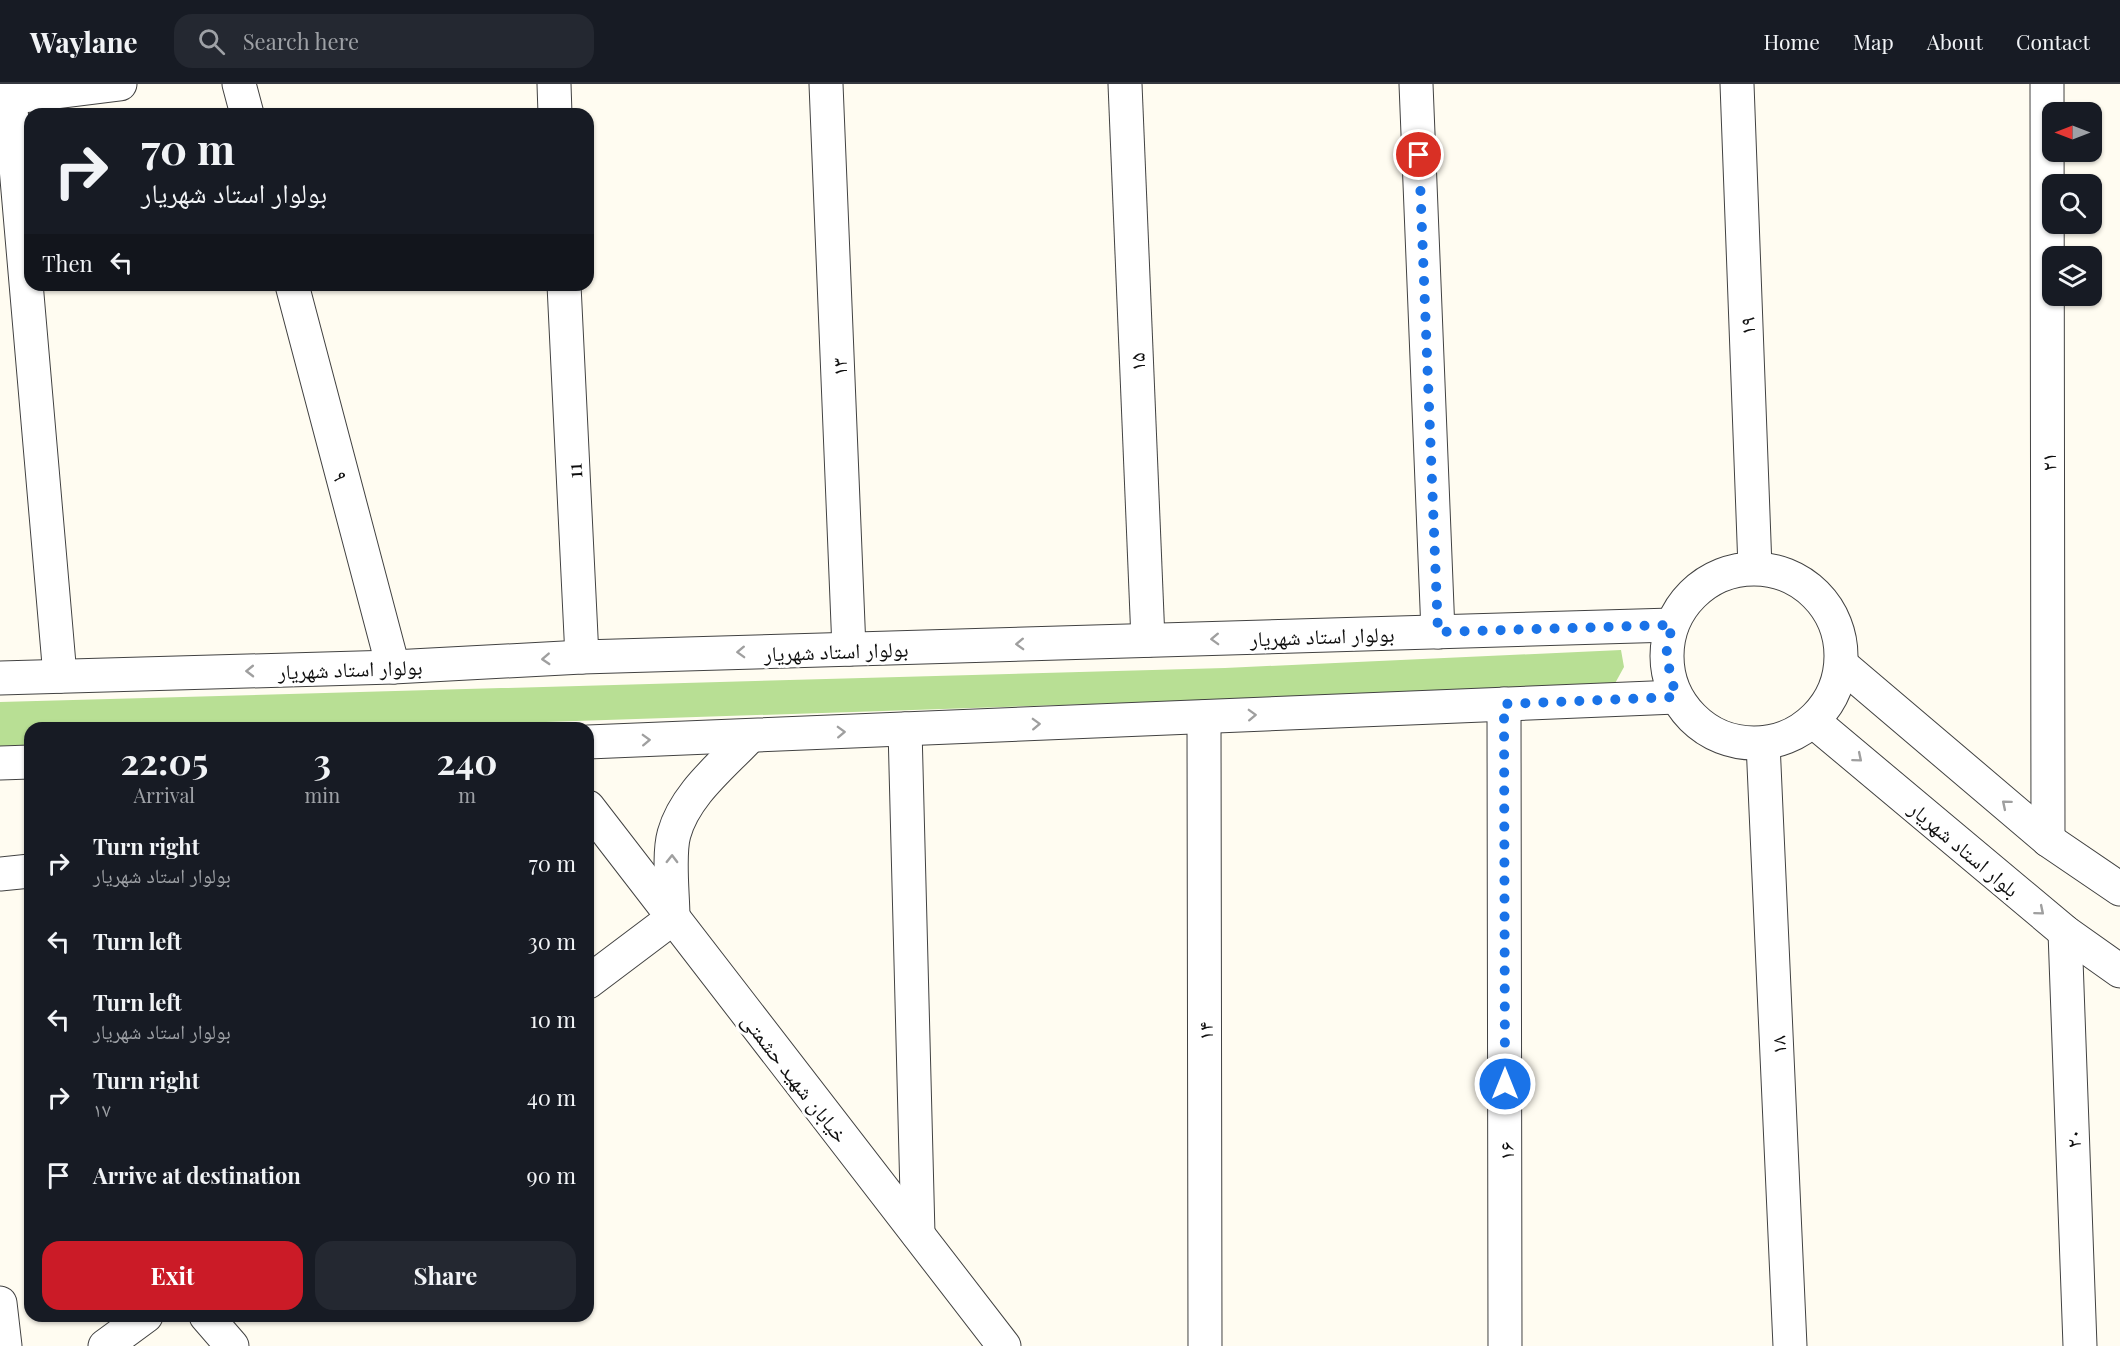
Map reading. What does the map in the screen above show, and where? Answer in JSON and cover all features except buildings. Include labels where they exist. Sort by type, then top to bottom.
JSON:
[{"type":"street","points":[[60,676],[5,98],[120,84]]},
{"type":"street","points":[[239,84],[245,108]]},
{"type":"street","points":[[554,84],[555,108]]},
{"type":"street","name":"۱۳","points":[[826,84],[849,649]]},
{"type":"street","name":"۱۵","points":[[1125,84],[1148,640]]},
{"type":"street","points":[[1416,84],[1438,632]]},
{"type":"street","name":"۱۹","points":[[1737,84],[1755,568]]},
{"type":"street","name":"۲۱","points":[[2047,84],[2048,840]]},
{"type":"street","name":"۹","points":[[294,291],[393,667]]},
{"type":"street","name":"11","points":[[564,291],[582,657]]},
{"type":"street","points":[[1755,568],[1784,573],[1809,587],[1828,608],[1840,636],[1842,665],[1837,686],[1827,704],[1813,721],[1790,736],[1763,743],[1734,741],[1708,730],[1686,711],[1676,697],[1666,655],[1672,625],[1688,598],[1707,582],[1730,571],[1755,568]]},
{"type":"street","name":"بولوار استاد شهریار","points":[[0,678],[393,667],[582,657],[1672,625]]},
{"type":"street","points":[[1842,665],[2048,840],[2120,889]]},
{"type":"street","points":[[594,742],[1676,697]]},
{"type":"street","name":"۱۶","points":[[1504,704],[1505,1346]]},
{"type":"street","name":"۱۴","points":[[1204,717],[1205,1346]]},
{"type":"street","name":"بلوار استاد شهریار","points":[[1813,721],[2065,932],[2120,971]]},
{"type":"street","points":[[905,729],[918,1234]]},
{"type":"street","points":[[594,978],[674,918],[674,835],[688,804],[707,780],[750,736]]},
{"type":"street","name":"۱۸","points":[[1763,743],[1790,1346]]},
{"type":"street","points":[[0,763],[24,762]]},
{"type":"street","name":"خیابان شهید حشمتی","points":[[594,815],[1004,1346]]},
{"type":"street","points":[[0,874],[24,872]]},
{"type":"street","name":"۲۰","points":[[2065,932],[2080,1346]]},
{"type":"street","points":[[0,1303],[5,1346]]},
{"type":"street","points":[[105,1346],[138,1322]]},
{"type":"street","points":[[211,1322],[232,1346]]},
{"type":"green space","points":[[1621,650],[1624,667],[1613,687],[546,722],[24,722],[24,745],[0,746],[0,702],[1225,668]]},
{"type":"route","points":[[1419,155],[1438,632],[1672,625],[1666,655],[1676,697],[1504,704],[1505,1084]]}]
